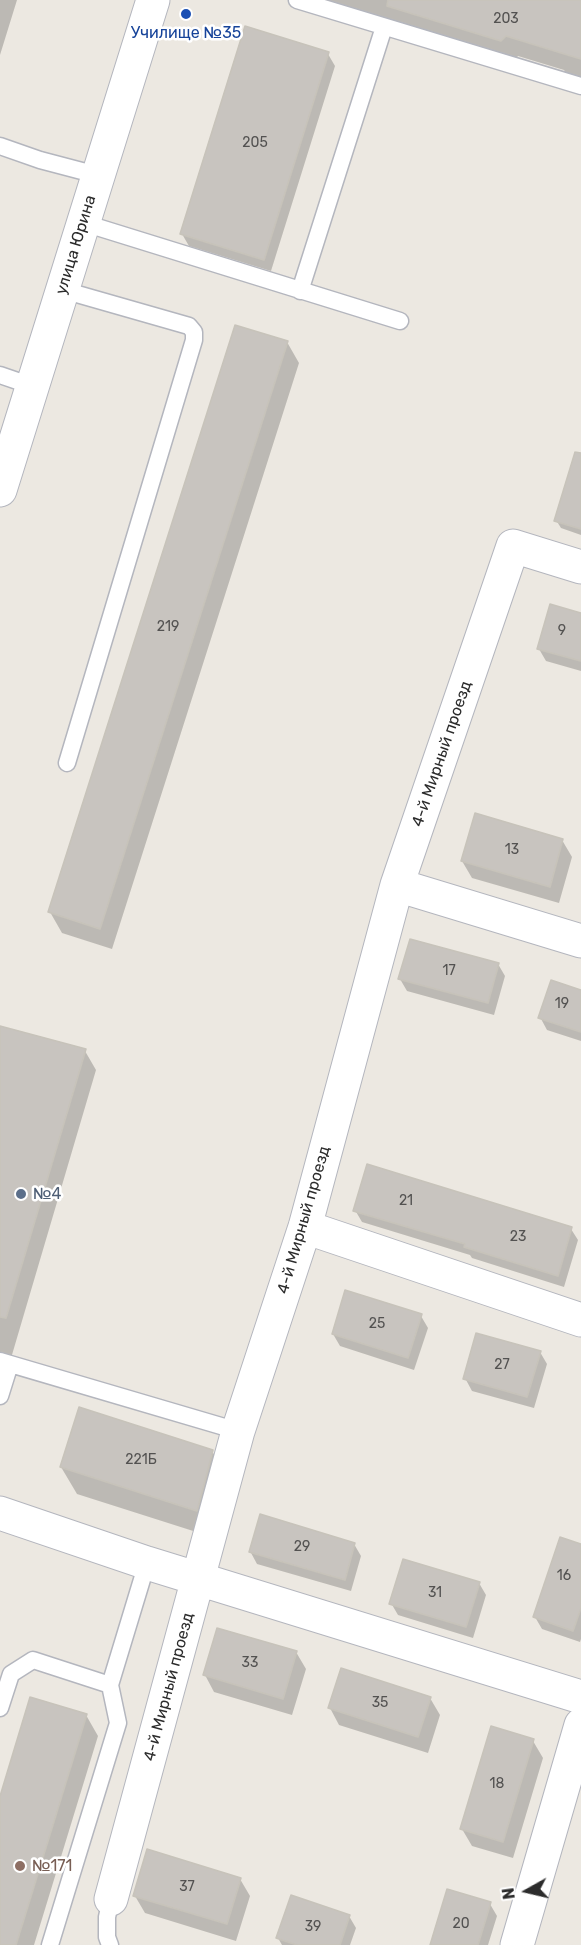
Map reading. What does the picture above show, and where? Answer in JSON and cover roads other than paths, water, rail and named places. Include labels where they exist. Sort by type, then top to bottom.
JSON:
[{"type":"street","name":"улица Юрина","points":[[0,490],[153,0]]},
{"type":"street","name":"4-й Мирный проезд","points":[[111,1899],[238,1431],[305,1227],[397,885],[513,546],[581,567]]},
{"type":"street","points":[[397,885],[581,941]]},
{"type":"street","points":[[305,1227],[581,1320]]},
{"type":"street","points":[[0,1513],[147,1563],[581,1697]]},
{"type":"street","points":[[517,1945],[581,1725]]},
{"type":"lane","points":[[297,0],[581,86]]},
{"type":"lane","points":[[300,291],[384,27]]},
{"type":"lane","points":[[0,146],[40,160],[97,175]]},
{"type":"lane","points":[[84,223],[400,321]]},
{"type":"lane","points":[[63,290],[189,326],[194,332],[194,340],[67,763]]},
{"type":"lane","points":[[0,375],[32,386]]},
{"type":"lane","points":[[0,1396],[5,1363],[238,1431]]},
{"type":"lane","points":[[50,1945],[118,1723],[110,1685],[147,1563]]},
{"type":"lane","points":[[0,1708],[10,1674],[33,1660],[110,1685]]},
{"type":"lane","points":[[110,1945],[107,1937],[107,1917],[111,1899]]},
{"type":"place","name":"Училище №35","points":[[186,14]]},
{"type":"place","name":"№4","points":[[21,1194]]},
{"type":"place","name":"№171","points":[[20,1866]]}]
